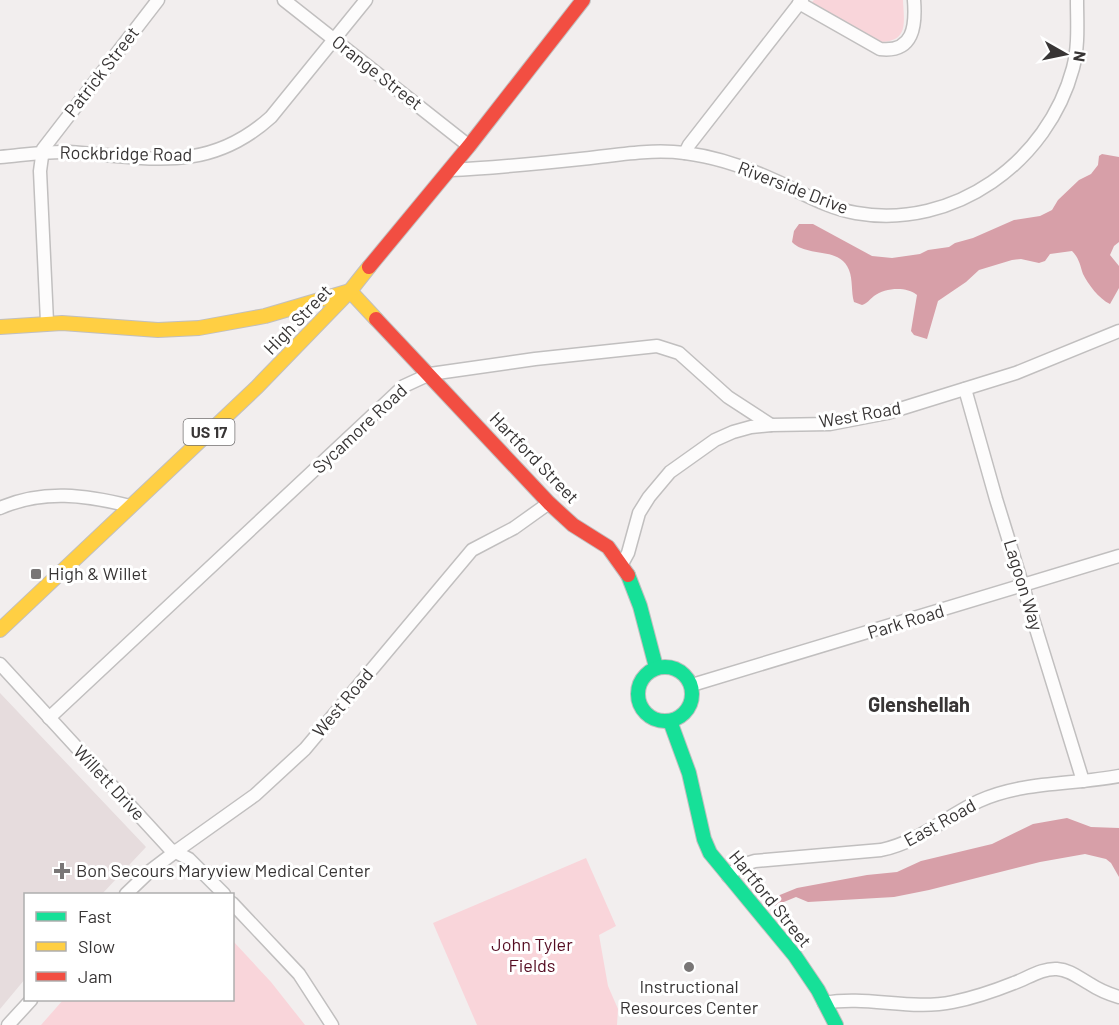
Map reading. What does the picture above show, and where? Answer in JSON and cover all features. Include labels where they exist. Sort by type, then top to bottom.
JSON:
[{"type":"street","name":"Patrick Street","points":[[47,322],[40,171],[45,143],[158,0]]},
{"type":"street","name":"Orange Street","points":[[284,0],[469,146]]},
{"type":"street","name":"Rockbridge Road","points":[[0,157],[66,152],[173,159],[195,158],[236,144],[256,131],[271,117],[366,0]]},
{"type":"street","name":"High Street","points":[[0,630],[256,387],[350,291],[450,170],[584,0]]},
{"type":"street","points":[[685,153],[801,2],[880,49],[888,50],[905,43],[912,34],[915,26],[914,0]]},
{"type":"street","name":"Riverside Drive","points":[[450,170],[636,153],[685,153],[712,158],[743,168],[776,181],[813,200],[856,213],[898,215],[928,210],[963,199],[995,181],[1031,149],[1058,109],[1074,66],[1078,38],[1077,0]]},
{"type":"street","points":[[0,327],[47,322],[99,324],[149,330],[204,328],[235,323],[350,291]]},
{"type":"street","name":"Hartford Street","points":[[350,291],[549,503],[577,527],[600,541],[622,564],[639,608],[656,668]]},
{"type":"street","name":"West Road","points":[[622,564],[628,553],[639,513],[653,490],[670,472],[715,440],[733,432],[771,425],[830,424],[887,413],[1016,373],[1119,331]]},
{"type":"street","name":"Sycamore Road","points":[[50,718],[404,386],[430,374],[536,358],[657,346],[679,353],[728,397],[771,425]]},
{"type":"street","name":"Lagoon Way","points":[[965,389],[996,499],[1083,780]]},
{"type":"street","points":[[0,508],[31,498],[53,495],[98,498],[130,506]]},
{"type":"street","name":"West Road","points":[[127,893],[150,871],[255,795],[305,749],[472,550],[514,528],[549,503]]},
{"type":"street","name":"Park Road","points":[[692,685],[1119,556]]},
{"type":"street","name":"Willett Drive","points":[[0,664],[170,849],[189,858],[223,893]]},
{"type":"street","points":[[674,667],[688,677],[692,685],[693,693],[689,708],[678,718],[670,721],[654,719],[647,715],[639,701],[638,693],[643,677],[656,668],[674,667]]},
{"type":"street","name":"Hartford Street","points":[[670,721],[689,773],[704,839],[710,853],[795,956],[836,1025]]},
{"type":"street","name":"East Road","points":[[728,876],[742,865],[755,861],[881,850],[898,846],[914,840],[987,799],[1026,788],[1119,776]]},
{"type":"street","points":[[234,905],[299,974],[332,1025]]},
{"type":"street","points":[[825,1003],[851,1000],[894,1004],[950,1003],[972,998],[1044,970],[1055,969],[1074,973],[1103,992],[1119,997]]},
{"type":"street","points":[[8,1025],[29,1001]]},
{"type":"shaded area","points":[[1102,154],[1119,157],[1119,242],[1114,246],[1110,255],[1119,266],[1119,288],[1110,304],[1091,287],[1072,251],[1050,254],[1045,261],[1039,263],[1021,259],[1012,260],[979,270],[938,301],[927,339],[914,335],[911,331],[917,295],[907,290],[896,289],[879,293],[862,305],[854,302],[850,274],[845,263],[831,255],[798,247],[792,242],[794,231],[799,224],[813,224],[872,256],[892,258],[949,247],[1014,220],[1040,216],[1052,210],[1058,200],[1079,180],[1091,174]]},
{"type":"shaded area","name":"Bon Secours Maryview Medical Center","points":[[0,693],[146,847],[103,893],[24,893],[24,980],[0,1009]]},
{"type":"shaded area","points":[[1067,818],[1091,827],[1119,828],[1119,877],[1106,859],[1085,854],[1040,862],[894,897],[808,902],[796,897],[774,906],[770,899],[797,888],[897,872],[921,861],[992,844],[1033,824]]},
{"type":"green space","points":[[814,0],[903,0],[903,30],[896,39],[879,42],[811,3]]},
{"type":"green space","name":"John Tyler Fields","points":[[586,858],[616,926],[599,935],[608,986],[618,1009],[617,1025],[477,1025],[433,923]]},
{"type":"green space","points":[[234,942],[271,982],[305,1025],[41,1025],[62,1001],[234,1001]]},
{"type":"traffic: fast","points":[[628,575],[640,606],[656,667]]},
{"type":"traffic: fast","points":[[660,667],[670,667],[680,671],[688,679],[692,694],[688,709],[680,717],[670,721],[660,721],[650,717],[642,709],[638,699],[638,689],[642,679],[650,671],[660,667]]},
{"type":"traffic: fast","points":[[670,721],[689,773],[704,839],[710,853],[795,956],[818,990],[836,1025]]},
{"type":"traffic: slow","points":[[0,630],[257,387],[350,291],[369,267]]},
{"type":"traffic: slow","points":[[0,327],[62,323],[158,330],[199,328],[265,316],[350,291],[376,319]]},
{"type":"traffic: jam","points":[[369,267],[469,146],[583,0]]},
{"type":"traffic: jam","points":[[376,319],[549,503],[573,525],[608,547],[628,575]]},
{"type":"place","name":"High & Willet","points":[[36,574]]},
{"type":"place","name":"Bon Secours Maryview Medical Center","points":[[62,871]]},
{"type":"place","name":"Instructional Resources Center","points":[[689,967]]},
{"type":"district","name":"Glenshellah","points":[[919,705]]}]
